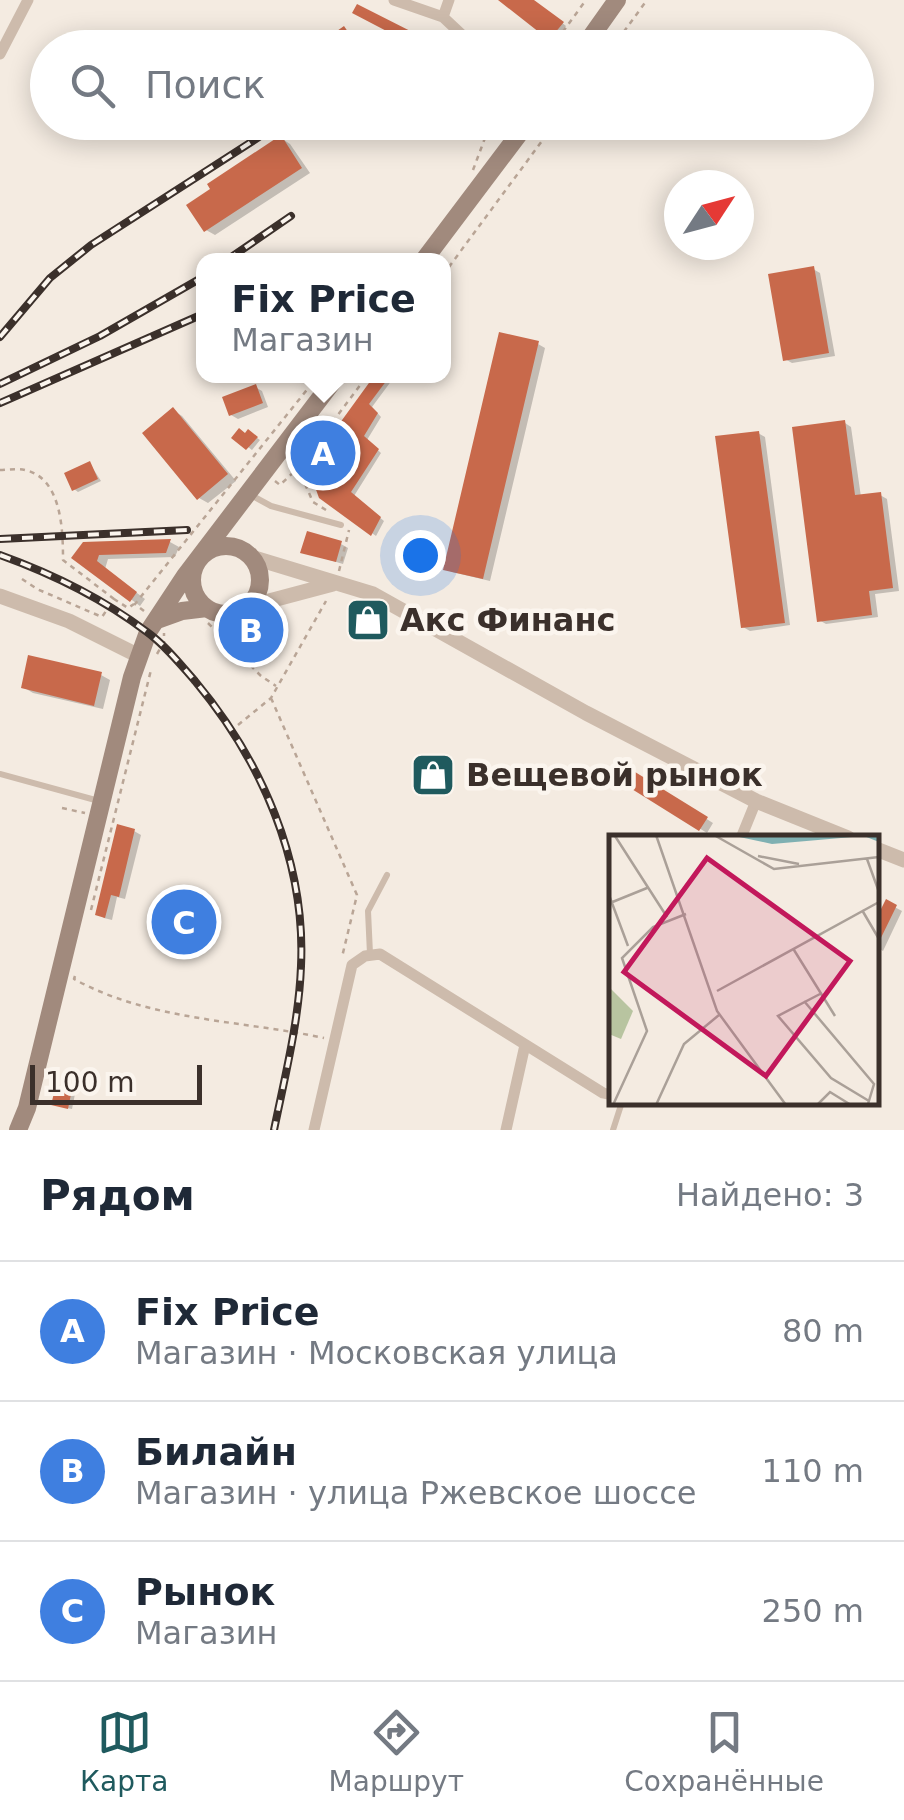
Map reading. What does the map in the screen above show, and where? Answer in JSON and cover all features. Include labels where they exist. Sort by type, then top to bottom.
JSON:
[{"type":"main road","points":[[596,30],[617,0]]},
{"type":"main road","points":[[429,253],[514,140]]},
{"type":"main road","points":[[18,1130],[139,656],[198,561],[332,383]]},
{"type":"main road","points":[[162,624],[182,611],[208,608],[227,614],[246,607],[260,584],[259,574],[237,534],[242,500]]},
{"type":"main road","points":[[208,608],[192,587],[198,561],[210,550],[226,546],[250,556]]},
{"type":"street","points":[[0,54],[28,0]]},
{"type":"street","points":[[394,0],[443,18],[456,30]]},
{"type":"street","points":[[443,18],[449,0]]},
{"type":"street","points":[[250,556],[373,594],[586,713],[756,801],[841,835]]},
{"type":"street","points":[[246,607],[337,583]]},
{"type":"street","points":[[0,596],[69,621],[139,656]]},
{"type":"street","points":[[742,835],[756,801]]},
{"type":"street","points":[[879,850],[904,860]]},
{"type":"street","points":[[314,1130],[352,965],[375,955],[609,1094]]},
{"type":"street","points":[[506,1130],[525,1045]]},
{"type":"lane","points":[[242,500],[341,525]]},
{"type":"lane","points":[[0,774],[100,801]]},
{"type":"lane","points":[[375,955],[368,911],[387,875]]},
{"type":"lane","points":[[613,1130],[621,1105]]},
{"type":"path","points":[[564,30],[586,0]]},
{"type":"path","points":[[625,30],[647,0]]},
{"type":"path","points":[[469,180],[484,140]]},
{"type":"path","points":[[451,264],[543,140]]},
{"type":"path","points":[[336,517],[313,502],[298,468],[362,383]]},
{"type":"path","points":[[0,470],[26,470],[44,480],[56,500],[63,530],[63,560],[114,600],[128,608],[135,604]]},
{"type":"path","points":[[238,726],[271,698],[337,583],[350,526]]},
{"type":"path","points":[[22,579],[102,617],[114,600]]},
{"type":"path","points":[[88,923],[162,624]]},
{"type":"path","points":[[271,698],[357,895],[340,966]]},
{"type":"path","points":[[79,960],[74,979],[104,995],[218,1023],[324,1038]]},
{"type":"building","points":[[498,0],[534,0],[564,22],[557,30],[536,30]]},
{"type":"building","points":[[357,4],[408,30],[385,30],[352,13]]},
{"type":"building","points":[[273,140],[284,140],[302,168],[204,232],[186,205],[210,189],[207,184]]},
{"type":"building","points":[[814,266],[829,353],[783,361],[768,274]]},
{"type":"building","points":[[499,332],[539,341],[483,579],[443,570]]},
{"type":"building","points":[[369,383],[385,383],[369,404],[378,413],[364,436],[379,449],[351,492],[381,517],[371,536],[319,498],[308,467]]},
{"type":"building","points":[[256,384],[263,403],[229,416],[222,397]]},
{"type":"building","points":[[173,407],[228,474],[197,500],[142,433]]},
{"type":"building","points":[[845,420],[855,495],[881,492],[893,588],[869,591],[872,615],[817,622],[792,427]]},
{"type":"building","points":[[239,428],[258,437],[246,450],[231,438]]},
{"type":"building","points":[[759,431],[785,623],[741,628],[715,436]]},
{"type":"building","points":[[90,461],[98,479],[72,491],[64,473]]},
{"type":"building","points":[[307,531],[342,541],[336,562],[300,553]]},
{"type":"building","points":[[171,539],[166,553],[99,555],[97,561],[137,592],[130,602],[71,558],[83,542]]},
{"type":"building","points":[[28,655],[102,672],[94,706],[21,688]]},
{"type":"building","points":[[627,767],[708,817],[699,831],[619,781]]},
{"type":"building","points":[[117,824],[135,829],[119,897],[111,895],[105,918],[95,915]]},
{"type":"building","points":[[886,899],[897,905],[879,942],[879,913]]},
{"type":"building","points":[[56,1085],[72,1089],[68,1109],[51,1105]]},
{"type":"railway","points":[[0,337],[50,278],[91,245],[254,140]]},
{"type":"railway","points":[[237,253],[291,216]]},
{"type":"railway","points":[[0,384],[100,336],[196,281]]},
{"type":"railway","points":[[0,403],[196,317]]},
{"type":"railway","points":[[0,539],[187,530]]},
{"type":"railway","points":[[0,555],[76,588],[154,637],[219,712],[259,778],[287,851],[301,927],[297,1007],[274,1130]]},
{"type":"place","name":"Fix Price","points":[[323,453]]},
{"type":"place","name":"Акс Финанс","points":[[368,620]]},
{"type":"place","name":"Билайн","points":[[251,630]]},
{"type":"place","name":"Вещевой рынок","points":[[433,775]]},
{"type":"place","name":"Рынок","points":[[184,922]]}]
